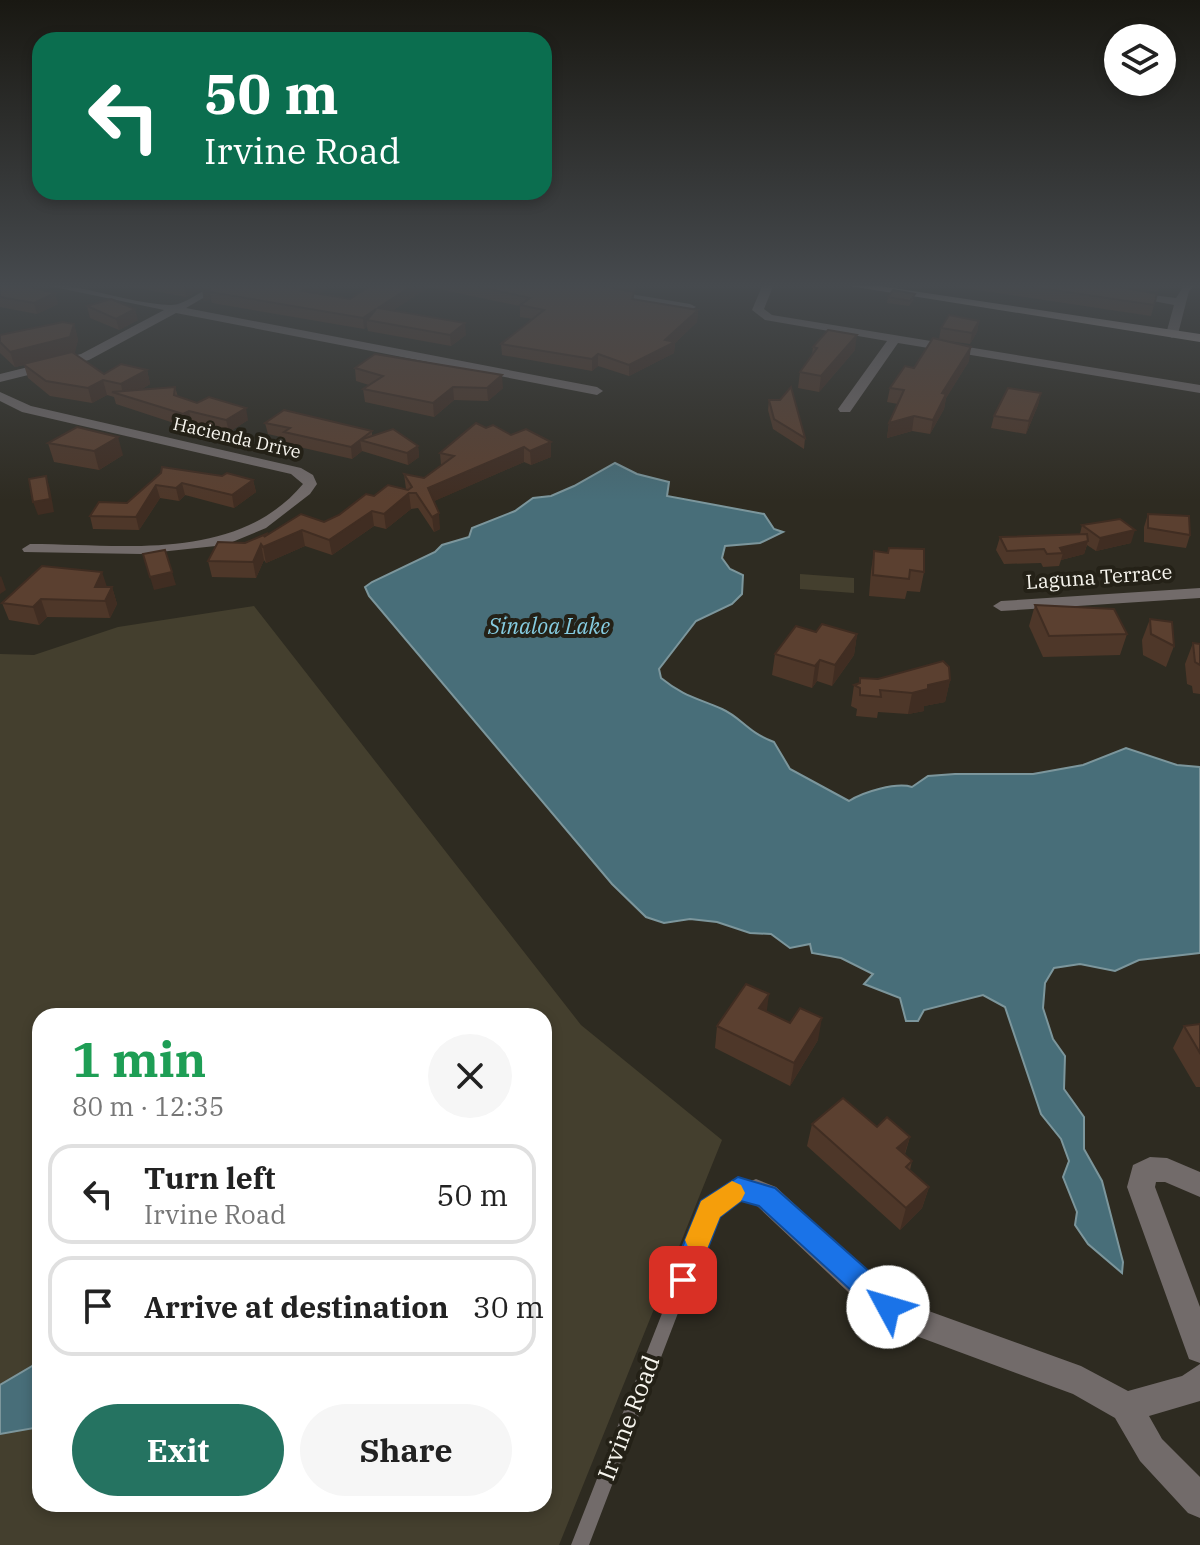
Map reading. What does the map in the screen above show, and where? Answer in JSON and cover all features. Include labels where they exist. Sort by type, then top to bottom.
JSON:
[{"type":"street","points":[[0,378],[87,356]]},
{"type":"street","points":[[418,356],[597,391]]},
{"type":"street","points":[[845,409],[883,356]]},
{"type":"street","points":[[999,356],[1200,389]]},
{"type":"street","name":"Hacienda Drive","points":[[0,396],[27,409],[296,471],[308,478],[310,484],[257,528],[228,540],[197,545],[30,549]]},
{"type":"street","name":"Laguna Terrace","points":[[1001,606],[1200,593]]},
{"type":"street","points":[[1200,1185],[1167,1170],[1150,1169],[1143,1174],[1141,1187],[1200,1348]]},
{"type":"street","name":"Irvine Road","points":[[756,1192],[766,1196],[873,1296],[903,1317],[1081,1382],[1126,1407]]},
{"type":"street","points":[[1200,1380],[1191,1389],[1126,1407],[1151,1450],[1200,1501]]},
{"type":"lane","name":"Irvine Road","points":[[580,1545],[710,1209],[738,1189],[756,1192]]},
{"type":"shaded area","points":[[800,574],[854,578],[854,593],[800,589]]},
{"type":"shaded area","points":[[254,606],[581,1025],[722,1140],[559,1545],[0,1545],[0,654],[34,655],[118,627]]},
{"type":"water","name":"Sinaloa Lake","points":[[615,463],[637,474],[669,482],[667,496],[764,514],[774,529],[783,532],[760,543],[725,546],[722,558],[730,569],[743,575],[742,594],[732,604],[696,621],[659,669],[661,678],[683,693],[729,713],[757,734],[774,742],[790,769],[849,801],[880,789],[912,787],[928,776],[1033,774],[1083,765],[1126,748],[1177,765],[1200,767],[1200,953],[1139,960],[1115,971],[1080,964],[1054,968],[1045,983],[1043,1008],[1053,1039],[1065,1056],[1064,1089],[1084,1117],[1084,1149],[1102,1181],[1123,1262],[1122,1273],[1088,1244],[1075,1225],[1077,1212],[1063,1177],[1069,1161],[1061,1139],[1041,1114],[1005,1007],[983,995],[924,1010],[918,1021],[906,1021],[900,998],[864,984],[873,974],[841,958],[812,953],[810,944],[790,948],[771,934],[750,933],[717,922],[690,919],[664,923],[646,917],[612,884],[369,596],[365,587],[372,582],[435,552],[442,545],[469,537],[472,528],[515,511],[533,498],[551,496]]},
{"type":"water","points":[[32,1366],[32,1428],[0,1434],[0,1385]]},
{"type":"building","points":[[55,356],[78,356],[104,374],[121,364],[147,370],[121,384],[103,380],[88,388],[46,381],[23,364]]},
{"type":"building","points":[[372,356],[388,356],[502,375],[487,388],[453,387],[433,403],[363,389],[383,376],[355,368]]},
{"type":"building","points":[[604,356],[647,356],[629,365]]},
{"type":"building","points":[[811,356],[838,356],[821,376],[800,372]]},
{"type":"building","points":[[922,356],[965,356],[942,393],[946,394],[933,420],[914,416],[889,423],[904,390],[890,388],[905,366],[914,368]]},
{"type":"building","points":[[175,387],[174,395],[197,403],[209,397],[246,408],[226,420],[189,411],[183,414],[112,392]]},
{"type":"building","points":[[791,387],[805,438],[774,419],[769,400],[780,400]]},
{"type":"building","points":[[1008,388],[1041,393],[1029,421],[994,416]]},
{"type":"building","points":[[284,410],[372,431],[351,447],[284,432],[290,428],[265,423]]},
{"type":"building","points":[[476,423],[486,428],[493,425],[511,435],[526,429],[551,442],[530,451],[524,447],[428,488],[439,513],[432,517],[416,493],[409,493],[384,514],[372,511],[329,540],[302,530],[263,547],[261,544],[253,562],[208,561],[218,542],[245,543],[266,534],[264,537],[301,514],[324,522],[339,515],[366,494],[374,496],[388,485],[408,490],[412,487],[404,474],[424,478],[454,456],[440,453]]},
{"type":"building","points":[[77,427],[118,437],[94,451],[48,443]]},
{"type":"building","points":[[393,429],[418,446],[407,453],[360,440]]},
{"type":"building","points":[[162,467],[222,476],[227,473],[253,480],[232,495],[182,483],[176,488],[156,485],[136,517],[90,516],[99,502],[127,503],[161,473]]},
{"type":"building","points":[[46,476],[50,499],[33,502],[29,479]]},
{"type":"building","points":[[1148,514],[1189,516],[1190,535],[1148,528]]},
{"type":"building","points":[[1120,519],[1135,530],[1100,538],[1082,525]]},
{"type":"building","points":[[1087,534],[1088,541],[1060,548],[1063,553],[1047,554],[1044,549],[1007,551],[1000,537]]},
{"type":"building","points":[[889,548],[924,549],[924,572],[910,570],[909,579],[873,575],[874,551],[888,553]]},
{"type":"building","points":[[165,550],[172,572],[150,577],[143,554]]},
{"type":"building","points":[[42,566],[102,572],[95,587],[112,587],[105,601],[41,599],[33,607],[2,603]]},
{"type":"building","points":[[1035,605],[1114,609],[1127,634],[1049,636]]},
{"type":"building","points":[[1150,619],[1172,622],[1174,646],[1151,634]]},
{"type":"building","points":[[822,624],[857,634],[835,665],[820,660],[815,666],[775,654],[796,626],[816,632]]},
{"type":"building","points":[[1193,643],[1200,644],[1200,665],[1195,662]]},
{"type":"building","points":[[943,661],[949,667],[950,680],[928,685],[928,689],[912,693],[880,690],[881,697],[860,695],[860,688],[854,685],[860,683],[860,678],[878,679]]},
{"type":"building","points":[[746,984],[769,994],[759,1008],[790,1023],[800,1008],[822,1018],[794,1063],[717,1026]]},
{"type":"building","points":[[1200,1024],[1200,1053],[1184,1026]]},
{"type":"building","points":[[843,1098],[877,1127],[887,1117],[910,1137],[897,1148],[912,1161],[906,1167],[929,1187],[906,1208],[812,1124]]},
{"type":"slow traffic","points":[[698,1240],[710,1209],[732,1193]]},
{"type":"route","points":[[683,1280],[710,1209],[738,1189],[766,1196],[888,1307]]}]
